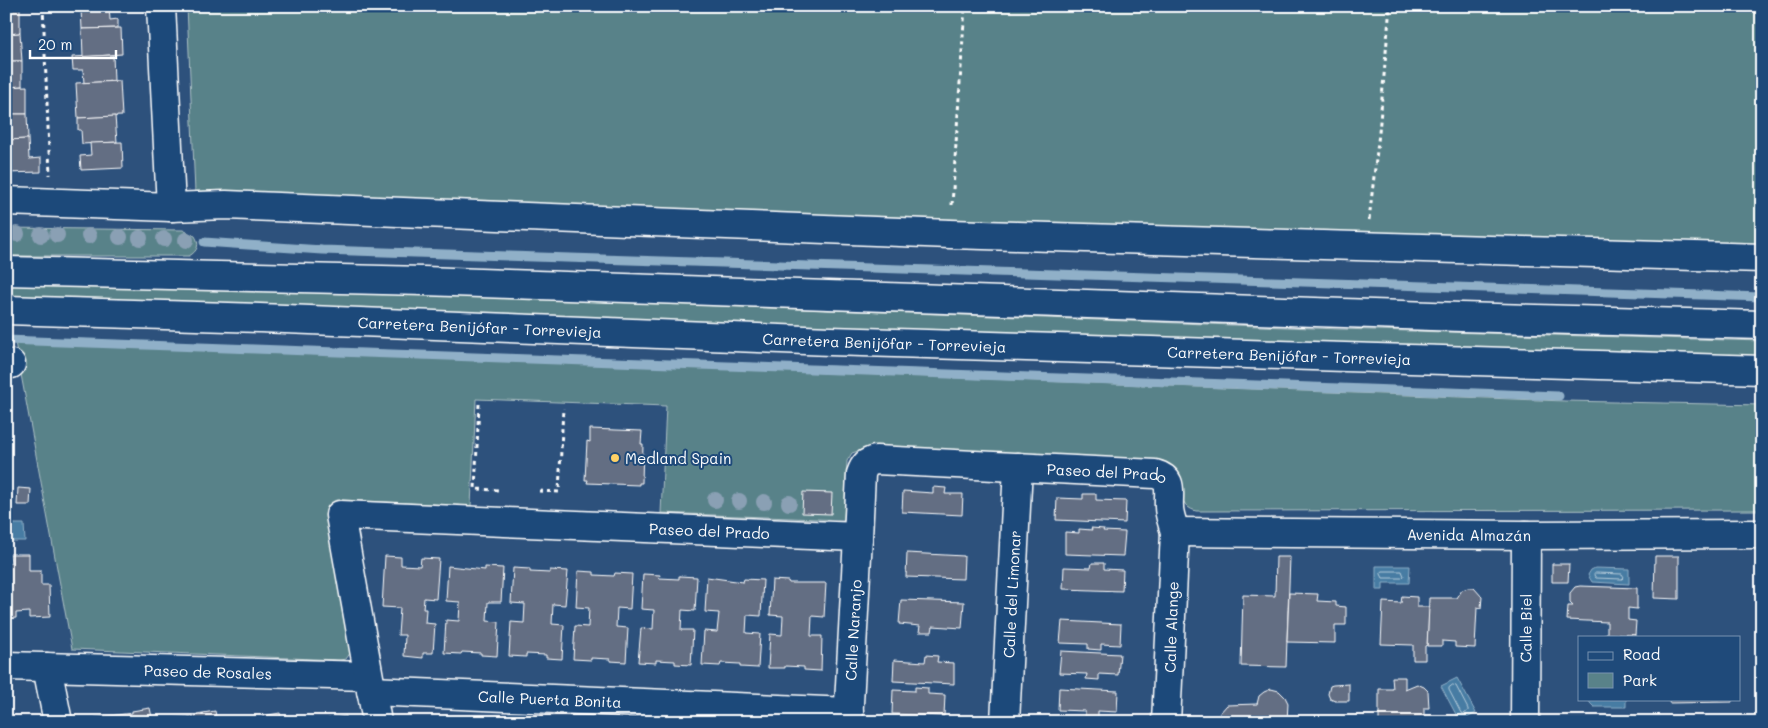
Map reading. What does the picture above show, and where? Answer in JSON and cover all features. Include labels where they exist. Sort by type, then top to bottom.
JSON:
[{"type":"street","points":[[161,6],[171,207]]},
{"type":"street","points":[[6,201],[171,207],[226,205],[950,234],[1762,258]]},
{"type":"street","points":[[6,272],[424,281],[1461,317],[1762,325]]},
{"type":"street","name":"Carretera Benijófar - Torrevieja","points":[[6,310],[260,318],[830,341],[1762,370]]},
{"type":"street","name":"Paseo del Prado","points":[[376,722],[340,515],[858,537],[861,474],[863,467],[869,462],[876,460],[1155,474],[1163,476],[1168,482],[1169,509],[1174,532]]},
{"type":"street","name":"Calle del Limonar","points":[[1004,722],[1018,467]]},
{"type":"street","name":"Avenida Almazán","points":[[1174,532],[1526,535],[1762,534]]},
{"type":"street","name":"Calle Alange","points":[[1166,722],[1174,532]]},
{"type":"street","name":"Calle Biel","points":[[1524,722],[1526,535]]},
{"type":"street","name":"Calle Naranjo","points":[[849,717],[858,537]]},
{"type":"street","name":"Paseo de Rosales","points":[[6,666],[370,683]]},
{"type":"street","points":[[47,667],[58,722]]},
{"type":"street","name":"Calle Puerta Bonita","points":[[370,683],[849,717]]},
{"type":"path","points":[[43,6],[51,203]]},
{"type":"path","points":[[950,234],[966,6]]},
{"type":"path","points":[[1366,246],[1379,133],[1390,6]]},
{"type":"path","points":[[479,404],[475,489],[498,490]]},
{"type":"path","points":[[540,491],[560,492],[563,408]]},
{"type":"green space","points":[[187,6],[1762,6],[1762,246],[1362,234],[195,192]]},
{"type":"green space","points":[[6,228],[183,230],[195,236],[198,245],[196,250],[189,256],[6,256]]},
{"type":"green space","points":[[133,284],[1339,329],[1762,341],[1762,356],[1201,341],[6,297],[6,285]]},
{"type":"green space","points":[[15,342],[1565,401],[1762,405],[1762,510],[1196,511],[1188,507],[1184,502],[1180,475],[1169,464],[864,449],[852,453],[847,461],[844,520],[661,513],[666,406],[476,399],[471,506],[341,500],[334,503],[330,508],[327,521],[351,652],[346,659],[72,649]]},
{"type":"water","points":[[6,524],[24,524],[25,541],[6,541]]},
{"type":"water","points":[[1376,566],[1410,566],[1409,583],[1383,583],[1383,590],[1376,590]]},
{"type":"water","points":[[1595,568],[1629,569],[1629,584],[1592,582],[1588,575]]},
{"type":"water","points":[[1457,678],[1476,713],[1460,722],[1441,686]]},
{"type":"water","points":[[1589,700],[1626,700],[1626,707],[1594,707]]},
{"type":"building","points":[[51,6],[109,6],[110,20],[118,19],[118,28],[82,29],[81,9],[51,10]]},
{"type":"building","points":[[6,8],[20,8],[20,33],[6,34]]},
{"type":"building","points":[[121,28],[122,54],[83,57],[82,29]]},
{"type":"building","points":[[20,33],[22,61],[6,61],[6,34]]},
{"type":"building","points":[[113,55],[114,81],[84,83],[83,70],[73,70],[72,57]]},
{"type":"building","points":[[6,61],[22,61],[22,86],[6,87]]},
{"type":"building","points":[[120,81],[122,116],[78,118],[76,83]]},
{"type":"building","points":[[27,86],[27,114],[6,114],[6,87]]},
{"type":"building","points":[[6,114],[27,114],[28,139],[6,140]]},
{"type":"building","points":[[115,116],[117,142],[82,144],[81,130],[78,130],[78,118]]},
{"type":"building","points":[[28,139],[29,159],[41,158],[41,172],[6,173],[6,140]]},
{"type":"building","points":[[122,142],[123,168],[81,170],[80,156],[91,155],[90,143]]},
{"type":"building","points":[[590,429],[642,431],[642,483],[639,483],[639,485],[587,483],[588,480],[585,480],[587,441],[590,442]]},
{"type":"building","points":[[933,487],[946,488],[945,494],[963,494],[962,515],[902,512],[903,491],[933,493]]},
{"type":"building","points":[[18,488],[31,489],[30,505],[17,505]]},
{"type":"building","points":[[803,492],[832,493],[831,514],[802,513]]},
{"type":"building","points":[[1083,494],[1096,494],[1096,500],[1126,501],[1125,523],[1056,520],[1057,498],[1083,499]]},
{"type":"building","points":[[1091,528],[1104,529],[1103,531],[1125,532],[1123,556],[1065,554],[1065,532],[1079,533],[1079,529],[1092,530]]},
{"type":"building","points":[[907,553],[964,556],[963,579],[906,577]]},
{"type":"building","points":[[10,554],[29,554],[29,571],[41,571],[41,585],[49,585],[50,617],[29,618],[29,612],[16,613],[16,618],[6,619],[6,563],[11,563]]},
{"type":"building","points":[[385,556],[401,557],[401,565],[420,566],[421,558],[439,559],[436,599],[424,598],[423,609],[426,609],[425,623],[435,624],[433,653],[423,653],[423,658],[404,656],[405,635],[398,635],[400,608],[382,607]]},
{"type":"building","points":[[1655,556],[1679,556],[1679,599],[1654,598]]},
{"type":"building","points":[[1276,557],[1290,557],[1286,667],[1241,666],[1243,595],[1275,596]]},
{"type":"building","points":[[1092,563],[1104,563],[1104,569],[1123,570],[1122,591],[1063,589],[1064,567],[1091,568]]},
{"type":"building","points":[[1552,564],[1569,564],[1568,582],[1552,582]]},
{"type":"building","points":[[448,566],[485,570],[485,567],[503,568],[501,602],[488,602],[487,621],[499,622],[497,656],[481,655],[481,653],[444,653],[446,620],[459,621],[460,602],[446,601]]},
{"type":"building","points":[[513,568],[530,569],[530,572],[550,573],[550,570],[568,571],[565,605],[553,604],[552,624],[564,625],[562,659],[546,658],[546,655],[526,654],[526,657],[509,656],[511,622],[524,623],[525,604],[511,603]]},
{"type":"building","points":[[578,571],[594,572],[594,575],[614,576],[615,573],[632,574],[630,609],[617,608],[616,627],[628,628],[626,662],[610,661],[610,659],[573,659],[575,626],[588,627],[589,608],[576,607]]},
{"type":"building","points":[[643,574],[660,575],[659,578],[679,579],[679,576],[697,577],[695,611],[682,610],[681,630],[693,630],[691,665],[675,664],[675,661],[656,660],[656,663],[638,662],[641,628],[653,629],[654,610],[641,609]]},
{"type":"building","points":[[707,577],[743,582],[744,579],[763,580],[761,616],[747,615],[746,633],[760,634],[758,668],[740,667],[740,664],[702,665],[704,631],[717,632],[719,613],[705,612]]},
{"type":"building","points":[[772,580],[788,581],[789,583],[826,583],[824,617],[812,616],[811,636],[822,636],[821,671],[804,670],[804,667],[785,666],[785,668],[768,668],[770,634],[782,635],[783,616],[770,615]]},
{"type":"building","points":[[1575,587],[1637,588],[1637,609],[1628,608],[1628,620],[1636,621],[1635,635],[1607,634],[1607,622],[1567,620],[1568,606],[1573,606],[1570,603],[1570,593]]},
{"type":"building","points":[[1474,588],[1482,597],[1481,608],[1477,607],[1475,648],[1455,647],[1455,642],[1442,641],[1442,646],[1427,646],[1429,598],[1457,598],[1462,590]]},
{"type":"building","points":[[1289,593],[1318,594],[1317,601],[1336,602],[1336,606],[1346,607],[1346,625],[1335,625],[1335,643],[1287,642]]},
{"type":"building","points":[[1402,596],[1417,597],[1417,607],[1429,607],[1425,660],[1413,660],[1413,645],[1381,644],[1383,602],[1401,603]]},
{"type":"building","points":[[901,600],[964,602],[962,628],[933,626],[932,632],[919,632],[920,626],[899,624]]},
{"type":"building","points":[[1062,621],[1121,624],[1120,645],[1101,644],[1101,650],[1088,649],[1088,644],[1060,643]]},
{"type":"building","points":[[1605,634],[1635,635],[1635,636],[1605,636]]},
{"type":"building","points":[[1061,651],[1120,654],[1118,675],[1099,674],[1099,680],[1086,679],[1087,674],[1059,673]]},
{"type":"building","points":[[926,655],[938,656],[937,662],[954,663],[954,684],[893,681],[894,660],[925,662]]},
{"type":"building","points":[[1392,677],[1405,677],[1405,689],[1417,684],[1428,691],[1429,708],[1424,708],[1424,722],[1379,722],[1379,689],[1393,689]]},
{"type":"building","points":[[1349,684],[1349,701],[1330,699],[1328,694],[1330,686]]},
{"type":"building","points":[[915,687],[928,688],[928,694],[945,695],[944,716],[892,714],[893,690],[915,691]]},
{"type":"building","points":[[1059,688],[1118,691],[1117,712],[1098,711],[1098,717],[1085,716],[1085,711],[1058,710]]},
{"type":"building","points":[[1271,689],[1279,691],[1288,703],[1287,722],[1219,722],[1219,714],[1227,705],[1257,704],[1259,696]]},
{"type":"building","points":[[1670,700],[1732,700],[1732,702],[1669,703]]},
{"type":"building","points":[[150,708],[153,722],[96,722],[95,718],[132,713],[132,711]]},
{"type":"building","points":[[215,711],[217,722],[161,722],[161,720],[197,716],[197,714]]},
{"type":"building","points":[[280,713],[282,722],[230,722],[263,718],[263,716]]},
{"type":"building","points":[[346,716],[347,722],[328,722],[328,719]]},
{"type":"waterway","points":[[204,242],[322,250],[1762,297]]},
{"type":"waterway","points":[[6,340],[1559,396]]},
{"type":"place","name":"Medland Spain","points":[[615,458]]}]
